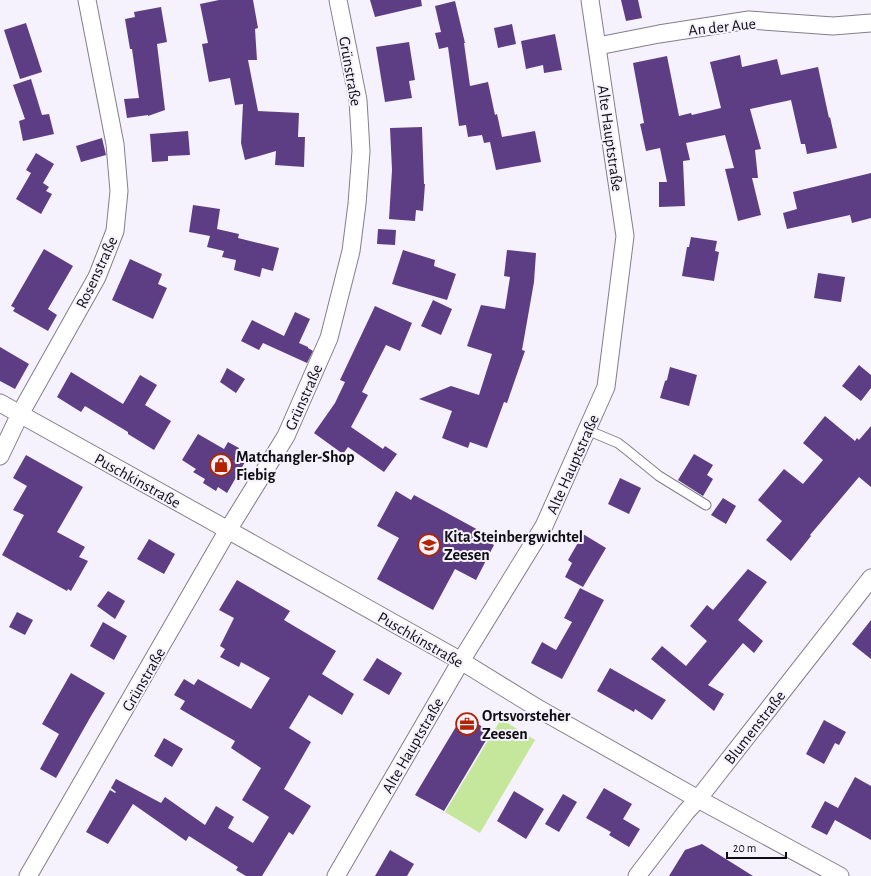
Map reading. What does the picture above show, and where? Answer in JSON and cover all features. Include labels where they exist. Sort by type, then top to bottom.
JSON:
[{"type":"street","name":"Rosenstraße","points":[[0,456],[20,414],[97,277],[115,231],[119,191],[115,144],[87,0]]},
{"type":"street","name":"Grünstraße","points":[[28,876],[228,530],[286,436],[329,338],[351,252],[357,204],[361,151],[359,108],[338,0]]},
{"type":"street","name":"Alte Hauptstraße","points":[[336,876],[461,661],[544,526],[606,388],[625,236],[590,0]]},
{"type":"street","name":"An der Aue","points":[[598,46],[659,34],[748,20],[833,26],[871,23]]},
{"type":"street","name":"Puschkinstraße","points":[[0,404],[461,661],[539,709],[698,799],[840,876]]},
{"type":"street","name":"Blumenstraße","points":[[637,876],[871,578]]},
{"type":"lane","points":[[587,430],[618,443],[658,476],[706,505]]},
{"type":"green space","points":[[501,719],[535,740],[480,833],[445,812]]},
{"type":"building","points":[[219,0],[253,0],[258,28],[255,29],[257,60],[248,60],[258,111],[299,113],[298,137],[305,137],[304,167],[275,165],[276,151],[245,160],[241,143],[243,104],[235,105],[230,78],[209,82],[202,44],[208,43],[200,4]]},
{"type":"building","points":[[370,0],[421,0],[422,6],[375,17]]},
{"type":"building","points":[[621,0],[638,0],[642,18],[626,21]]},
{"type":"building","points":[[455,1],[465,43],[470,86],[488,82],[495,115],[497,114],[502,137],[535,131],[541,162],[496,170],[490,142],[484,143],[482,135],[468,137],[466,125],[459,126],[448,47],[439,49],[435,33],[441,32],[435,6]]},
{"type":"building","points":[[161,7],[167,42],[157,44],[165,110],[148,116],[127,118],[124,99],[139,98],[132,49],[130,49],[125,19],[135,17],[134,12]]},
{"type":"building","points":[[26,23],[42,72],[20,79],[4,30]]},
{"type":"building","points":[[512,24],[516,44],[498,48],[494,28]]},
{"type":"building","points":[[555,34],[562,70],[544,73],[543,65],[526,69],[521,41]]},
{"type":"building","points":[[409,42],[415,80],[409,81],[412,98],[385,102],[376,47]]},
{"type":"building","points":[[740,55],[742,67],[777,59],[781,75],[818,67],[837,148],[807,154],[805,144],[801,144],[791,100],[750,109],[761,149],[755,150],[758,178],[752,178],[761,215],[738,221],[725,169],[734,168],[725,135],[686,143],[690,160],[683,161],[685,206],[659,207],[659,182],[667,182],[660,148],[646,151],[640,124],[644,123],[633,63],[667,56],[679,116],[691,113],[692,115],[721,108],[710,62]]},
{"type":"building","points":[[31,79],[42,115],[49,114],[54,134],[23,141],[19,121],[25,119],[13,85]]},
{"type":"building","points":[[422,127],[425,184],[423,211],[416,210],[415,221],[389,219],[392,170],[390,128]]},
{"type":"building","points":[[188,131],[190,155],[168,156],[168,161],[152,162],[150,134]]},
{"type":"building","points":[[102,138],[106,155],[81,162],[76,146]]},
{"type":"building","points":[[36,153],[54,164],[43,183],[49,187],[46,191],[52,194],[41,214],[16,199],[31,173],[26,170]]},
{"type":"building","points":[[871,173],[871,218],[852,223],[850,215],[787,229],[783,213],[797,209],[793,192]]},
{"type":"building","points":[[193,205],[220,209],[217,229],[239,234],[238,238],[279,248],[273,271],[262,268],[260,277],[234,270],[236,260],[222,257],[224,251],[207,247],[210,236],[189,232]]},
{"type":"building","points":[[378,229],[396,230],[395,245],[377,244]]},
{"type":"building","points":[[691,237],[717,241],[715,251],[719,252],[714,281],[682,276],[687,247],[689,247]]},
{"type":"building","points":[[44,249],[73,266],[48,309],[57,315],[48,331],[13,311],[15,308],[11,306]]},
{"type":"building","points":[[403,250],[435,260],[434,266],[456,274],[447,300],[392,284]]},
{"type":"building","points":[[507,250],[536,253],[534,282],[522,350],[525,351],[507,403],[504,402],[487,448],[470,442],[468,448],[442,438],[452,411],[419,399],[451,386],[479,395],[492,354],[467,346],[481,305],[505,309],[510,277],[504,276]]},
{"type":"building","points":[[130,259],[162,274],[158,284],[167,288],[153,319],[112,300]]},
{"type":"building","points":[[818,273],[845,277],[841,302],[814,298]]},
{"type":"building","points":[[433,300],[452,309],[441,335],[421,326]]},
{"type":"building","points":[[375,306],[412,323],[400,351],[386,345],[362,392],[368,395],[351,427],[383,449],[385,446],[397,454],[384,472],[348,447],[343,454],[314,433],[335,403],[345,382],[340,380]]},
{"type":"building","points":[[295,312],[310,319],[299,343],[313,351],[307,363],[263,343],[259,350],[241,341],[252,320],[284,336]]},
{"type":"building","points":[[0,347],[29,364],[15,389],[0,381]]},
{"type":"building","points":[[859,365],[871,375],[871,388],[861,401],[842,386]]},
{"type":"building","points":[[670,367],[697,375],[689,406],[660,398]]},
{"type":"building","points":[[227,368],[245,379],[236,393],[220,382]]},
{"type":"building","points":[[71,372],[123,404],[140,375],[157,385],[145,405],[171,421],[154,450],[85,406],[81,412],[57,397]]},
{"type":"building","points":[[825,416],[855,441],[857,438],[859,440],[871,426],[871,487],[859,477],[810,535],[811,536],[791,561],[766,540],[782,521],[758,500],[784,469],[803,484],[823,460],[803,443]]},
{"type":"building","name":"Matchangler-Shop Fiebig","points":[[198,434],[224,449],[228,442],[239,448],[235,456],[245,462],[227,493],[218,487],[216,491],[203,483],[205,479],[193,472],[196,469],[182,460]]},
{"type":"building","points":[[694,454],[713,465],[707,475],[713,479],[703,496],[678,480]]},
{"type":"building","points":[[26,455],[83,487],[57,532],[85,547],[79,557],[88,561],[71,591],[68,589],[67,591],[2,555],[24,515],[13,510],[27,486],[13,478]]},
{"type":"building","points":[[620,478],[641,488],[629,514],[608,504]]},
{"type":"building","points":[[396,491],[411,500],[414,495],[482,532],[479,537],[494,545],[476,580],[455,569],[433,610],[377,579],[399,538],[377,526]]},
{"type":"building","points":[[723,498],[736,506],[726,524],[711,515]]},
{"type":"building","points":[[583,534],[606,548],[583,587],[565,577],[572,563],[568,560]]},
{"type":"building","points":[[149,539],[175,554],[164,574],[137,559]]},
{"type":"building","points":[[748,569],[767,582],[738,620],[763,641],[754,653],[743,643],[708,685],[724,694],[714,711],[651,659],[662,646],[686,666],[707,641],[690,626],[707,605],[713,610]]},
{"type":"building","points":[[237,580],[290,611],[284,620],[336,651],[322,674],[354,694],[342,715],[309,695],[289,728],[311,742],[284,789],[311,806],[293,835],[289,832],[262,876],[246,876],[236,870],[238,867],[189,836],[186,841],[133,804],[108,844],[86,832],[110,790],[115,793],[116,792],[111,788],[116,779],[161,803],[165,797],[205,825],[216,806],[234,817],[228,828],[253,843],[269,817],[242,800],[261,768],[231,748],[235,741],[180,709],[185,701],[174,695],[184,679],[194,685],[198,679],[251,709],[270,678],[241,662],[239,667],[220,657],[225,649],[220,646],[234,618],[219,610]]},
{"type":"building","points":[[580,588],[604,600],[562,679],[531,663],[542,642],[556,650],[572,622],[564,618]]},
{"type":"building","points":[[108,591],[125,601],[115,619],[97,606]]},
{"type":"building","points":[[17,612],[33,620],[25,635],[9,627]]},
{"type":"building","points":[[871,620],[871,659],[852,644]]},
{"type":"building","points":[[103,622],[127,636],[114,660],[90,646]]},
{"type":"building","points":[[377,658],[402,673],[389,695],[363,680]]},
{"type":"building","points":[[610,668],[666,700],[652,720],[635,709],[634,712],[597,691]]},
{"type":"building","points":[[71,673],[105,693],[56,778],[40,769],[59,734],[42,724]]},
{"type":"building","points":[[463,715],[491,732],[444,811],[415,795]]},
{"type":"building","points":[[824,720],[846,732],[839,745],[835,743],[824,764],[806,754]]},
{"type":"building","points":[[164,738],[183,749],[172,767],[154,756]]},
{"type":"building","points":[[855,777],[871,786],[871,840],[835,820],[827,835],[811,827],[825,801],[838,808]]},
{"type":"building","points":[[604,788],[632,804],[623,819],[640,829],[629,847],[609,835],[611,832],[586,818]]},
{"type":"building","points":[[514,791],[544,809],[526,839],[497,821]]},
{"type":"building","points":[[563,794],[577,802],[559,832],[545,824]]},
{"type":"building","points":[[702,844],[753,876],[669,876],[685,850]]},
{"type":"building","points":[[390,850],[414,864],[407,876],[375,876]]},
{"type":"place","name":"Matchangler-Shop Fiebig","points":[[221,465]]},
{"type":"place","name":"Kita Steinbergwichtel Zeesen","points":[[429,545]]},
{"type":"place","name":"Ortsvorsteher Zeesen","points":[[467,724]]}]
